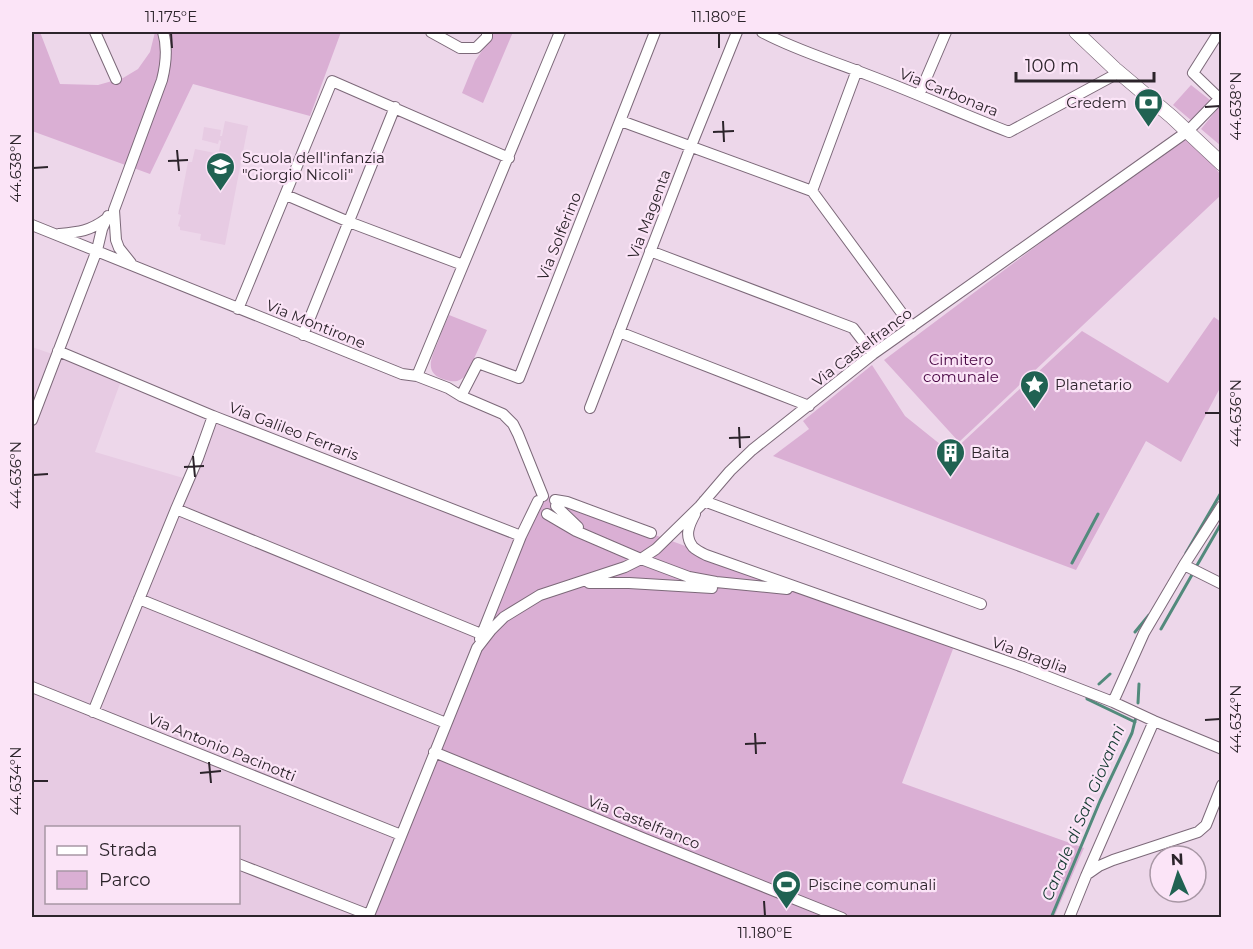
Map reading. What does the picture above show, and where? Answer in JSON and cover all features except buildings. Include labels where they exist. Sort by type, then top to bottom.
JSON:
[{"type":"main road","points":[[1076,32],[1188,131],[1221,164]]},
{"type":"street","points":[[95,32],[116,79]]},
{"type":"street","points":[[32,420],[97,250],[102,229],[113,216],[162,80],[166,60],[166,39],[163,32]]},
{"type":"street","points":[[431,32],[460,48],[476,48],[487,37],[487,32]]},
{"type":"street","points":[[417,376],[560,32]]},
{"type":"street","name":"Via Solferino","points":[[461,396],[478,363],[519,378],[655,32]]},
{"type":"street","name":"Via Magenta","points":[[590,408],[737,32]]},
{"type":"street","name":"Via Carbonara","points":[[762,32],[1010,132],[1120,72]]},
{"type":"street","points":[[919,95],[946,32]]},
{"type":"street","points":[[1219,32],[1193,73],[1221,99]]},
{"type":"street","points":[[812,191],[857,70]]},
{"type":"street","points":[[238,309],[332,81],[509,158]]},
{"type":"street","name":"Via Castelfranco","points":[[477,648],[504,617],[540,595],[625,567],[656,549],[752,450],[873,354],[1188,131],[1221,99]]},
{"type":"street","points":[[303,335],[394,107]]},
{"type":"street","points":[[621,121],[812,191],[912,327]]},
{"type":"street","points":[[286,195],[463,266]]},
{"type":"street","points":[[56,234],[83,232],[113,216]]},
{"type":"street","points":[[113,216],[119,248],[132,265]]},
{"type":"street","name":"Via Montirone","points":[[32,225],[402,374],[417,376],[448,388],[503,414],[513,424],[518,434],[541,499],[538,509],[541,512],[553,507]]},
{"type":"street","points":[[650,251],[853,328],[873,354]]},
{"type":"street","points":[[619,332],[809,405]]},
{"type":"street","name":"Via Galileo Ferraris","points":[[58,351],[213,416],[521,536]]},
{"type":"street","points":[[93,712],[198,458],[213,416]]},
{"type":"street","points":[[541,499],[551,496],[553,507],[570,521],[596,539],[641,559]]},
{"type":"street","name":"Via Castelfranco","points":[[368,916],[521,536],[541,499]]},
{"type":"street","points":[[553,507],[567,502],[651,533]]},
{"type":"street","points":[[702,504],[981,604]]},
{"type":"street","name":"Via Braglia","points":[[702,504],[689,524],[687,534],[693,548],[706,555],[1023,667],[1113,702],[1221,749]]},
{"type":"street","points":[[1113,702],[1144,633],[1191,568],[1221,506]]},
{"type":"street","points":[[176,509],[481,634]]},
{"type":"street","name":"Via Braglia","points":[[641,559],[703,580],[786,588],[825,598]]},
{"type":"street","points":[[1191,568],[1221,584]]},
{"type":"street","name":"Via Castelfranco","points":[[560,587],[614,582],[825,598]]},
{"type":"street","points":[[139,599],[446,723]]},
{"type":"street","name":"Via Antonio Pacinotti","points":[[32,687],[401,835]]},
{"type":"street","points":[[1069,918],[1154,721]]},
{"type":"street","name":"Via Castelfranco","points":[[434,752],[842,918]]},
{"type":"street","points":[[1086,876],[1099,866],[1198,832],[1206,825],[1221,785]]},
{"type":"street","points":[[1101,842],[1101,852],[1104,855],[1120,858]]},
{"type":"street","points":[[240,865],[368,916]]},
{"type":"shaded area","name":"Scuola dell'infanzia \"Giorgio Nicoli\"","points":[[225,121],[248,126],[225,245],[200,240],[201,234],[180,230],[178,226],[181,215],[178,214],[188,162],[192,162],[195,149],[215,153],[215,156],[218,156],[221,141],[219,140],[218,144],[202,140],[204,127],[221,130],[220,136],[222,136]]},
{"type":"shaded area","points":[[32,347],[122,378],[95,452],[190,480],[214,414],[520,534],[367,917],[32,918]]},
{"type":"green space","points":[[32,32],[40,32],[60,84],[98,85],[123,78],[138,69],[150,52],[155,32],[341,32],[310,116],[193,84],[150,174],[32,131]]},
{"type":"green space","points":[[491,32],[513,32],[483,103],[462,93],[475,61],[490,39]]},
{"type":"green space","points":[[1191,85],[1210,100],[1192,121],[1173,105]]},
{"type":"green space","points":[[1219,107],[1221,109],[1221,146],[1201,129]]},
{"type":"green space","name":"Cimitero comunale","points":[[1189,137],[1221,175],[1221,195],[959,442],[884,360],[1079,214]]},
{"type":"green space","points":[[449,315],[487,330],[467,374],[455,381],[449,381],[434,374],[431,365],[431,359]]},
{"type":"green space","points":[[1214,317],[1221,322],[1221,386],[1181,462],[1146,441],[1076,570],[773,456],[809,429],[803,421],[872,365],[905,416],[951,453],[1082,331],[1168,383]]},
{"type":"green space","points":[[537,492],[956,641],[902,783],[1084,848],[1054,917],[367,918]]},
{"type":"waterway","points":[[1186,553],[1222,491]]},
{"type":"waterway","points":[[1072,563],[1098,514]]},
{"type":"waterway","name":"Canale di San Giovanni","points":[[1196,567],[1222,522]]},
{"type":"waterway","name":"Canale di San Giovanni","points":[[1161,629],[1193,573]]},
{"type":"waterway","points":[[1135,632],[1149,615]]},
{"type":"waterway","points":[[1099,684],[1110,674]]},
{"type":"waterway","name":"Canale di San Giovanni","points":[[1138,703],[1139,684]]},
{"type":"waterway","points":[[1087,695],[1087,699],[1135,722]]},
{"type":"waterway","name":"Canale di San Giovanni","points":[[1051,918],[1100,801],[1132,733],[1136,717]]},
{"type":"place","name":"Credem","points":[[1148,128]]},
{"type":"place","name":"Scuola dell'infanzia \"Giorgio Nicoli\"","points":[[221,192]]},
{"type":"place","name":"Planetario","points":[[1034,410]]},
{"type":"place","name":"Baita","points":[[950,478]]},
{"type":"place","name":"Piscine comunali","points":[[787,910]]}]
